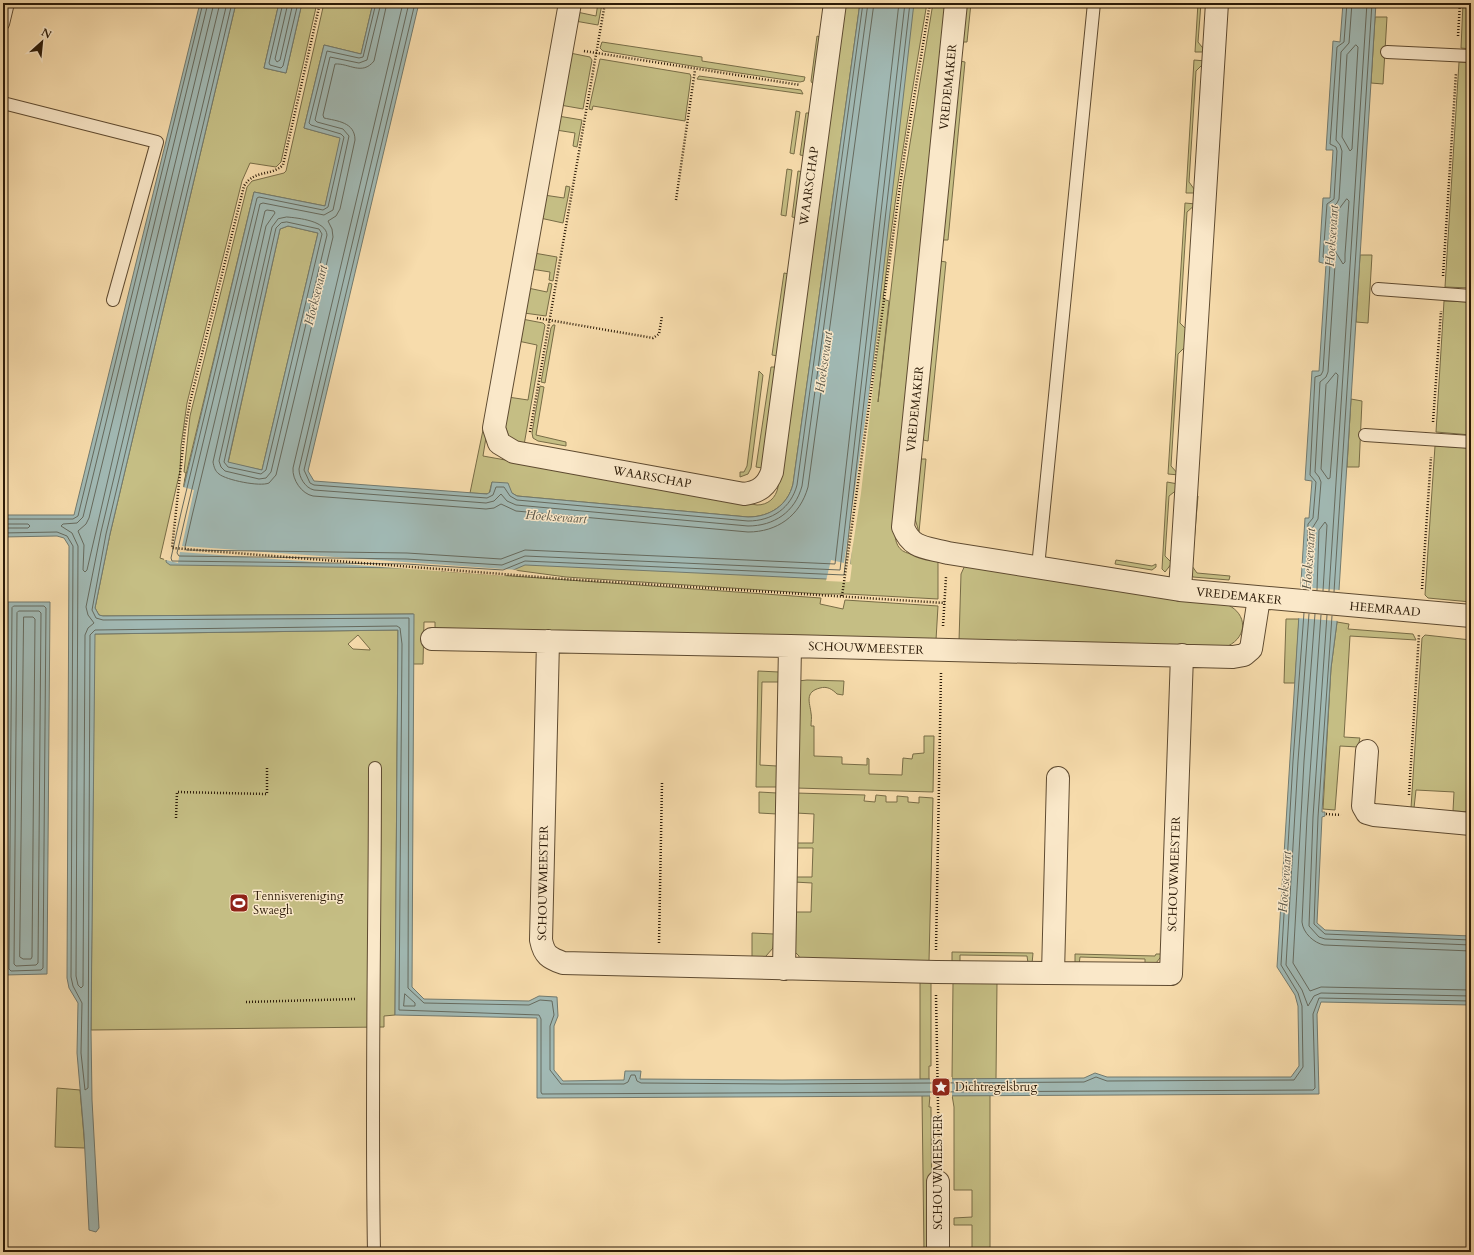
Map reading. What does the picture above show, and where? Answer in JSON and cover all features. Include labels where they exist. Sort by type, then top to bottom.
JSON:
[{"type":"street","name":"WAARSCHAP","points":[[570,3],[494,428],[499,443],[514,452],[744,494],[754,492],[769,481],[772,472],[822,89],[835,3]]},
{"type":"street","name":"VREDEMAKER","points":[[956,3],[903,527],[908,538],[916,545],[948,553],[1180,590],[1298,602]]},
{"type":"street","name":"VREDEMAKER","points":[[1180,590],[1217,3]]},
{"type":"street","name":"SCHOUWMEESTER","points":[[432,640],[790,646],[1233,657],[1244,655],[1251,649],[1259,598]]},
{"type":"street","name":"HEEMRAAD","points":[[1298,602],[1471,616]]},
{"type":"street","name":"SCHOUWMEESTER","points":[[548,641],[541,940],[543,950],[551,959],[563,963],[784,969],[1171,974],[1182,655]]},
{"type":"street","points":[[784,969],[790,646]]},
{"type":"street","points":[[1367,752],[1363,806],[1367,813],[1408,819],[1471,824]]},
{"type":"street","points":[[1053,973],[1058,778]]},
{"type":"street","name":"SCHOUWMEESTER","points":[[938,1182],[938,1252]]},
{"type":"lane","points":[[3,24],[8,3]]},
{"type":"lane","points":[[1038,567],[1094,3]]},
{"type":"lane","points":[[1387,52],[1471,56]]},
{"type":"lane","points":[[3,103],[156,142],[112,300]]},
{"type":"lane","points":[[1378,289],[1471,296]]},
{"type":"lane","points":[[1365,435],[1471,442]]},
{"type":"lane","points":[[374,1252],[372,1134],[375,997],[375,768]]},
{"type":"path","points":[[320,3],[283,165],[277,170],[262,172],[250,177],[244,186],[190,402],[185,429],[172,548],[813,596],[842,596],[945,603]]},
{"type":"path","points":[[526,454],[548,320],[605,3]]},
{"type":"path","points":[[842,596],[906,151],[930,3]]},
{"type":"path","points":[[1408,819],[1460,3]]},
{"type":"path","points":[[562,47],[695,70],[822,89]]},
{"type":"path","points":[[676,200],[695,70]]},
{"type":"path","points":[[514,314],[653,338],[659,334],[662,316]]},
{"type":"path","name":"SCHOUWMEESTER","points":[[938,1182],[936,972],[942,650],[948,553]]},
{"type":"path","points":[[176,818],[177,792],[267,794],[266,768]]},
{"type":"path","points":[[658,965],[662,783]]},
{"type":"path","points":[[1326,814],[1338,815]]},
{"type":"path","points":[[246,1002],[350,1000],[363,996],[375,997]]},
{"type":"shaded area","points":[[236,3],[279,3],[264,68],[286,73],[302,3],[317,3],[281,162],[276,167],[250,163],[242,181],[187,403],[181,446],[180,471],[160,558],[166,560],[178,512],[828,574],[901,3],[927,3],[914,77],[887,262],[883,299],[889,301],[878,402],[903,186],[933,3],[947,3],[895,532],[896,542],[900,549],[912,554],[933,558],[938,562],[938,599],[822,594],[566,577],[514,570],[504,574],[441,571],[821,598],[820,604],[843,609],[845,600],[938,606],[936,640],[435,628],[435,622],[424,622],[423,664],[413,664],[413,614],[99,615],[95,608],[110,534]]},
{"type":"shaded area","points":[[324,3],[373,3],[361,54],[324,45],[304,128],[341,138],[325,206],[254,192],[183,487],[186,473],[184,472],[190,416],[247,187],[252,181],[284,173],[286,171]]},
{"type":"shaded area","points":[[598,3],[602,4],[598,25],[575,21],[577,12],[596,16]]},
{"type":"shaded area","points":[[846,3],[860,3],[793,484],[787,498],[782,504],[771,512],[764,515],[748,517],[517,496],[492,482],[489,494],[470,493],[483,430],[487,431],[483,456],[757,505],[765,504],[773,498],[778,487]]},
{"type":"shaded area","points":[[966,3],[971,3],[967,42],[962,42]]},
{"type":"shaded area","points":[[1198,3],[1201,3],[1198,42],[1206,52],[1195,52]]},
{"type":"shaded area","points":[[1463,3],[1471,3],[1471,49],[1461,48]]},
{"type":"shaded area","points":[[1375,17],[1387,17],[1383,84],[1371,83]]},
{"type":"shaded area","points":[[817,36],[823,38],[816,84],[812,83],[811,81]]},
{"type":"shaded area","points":[[602,42],[702,57],[702,61],[805,77],[804,81],[800,82],[603,51],[600,48]]},
{"type":"shaded area","points":[[570,53],[590,57],[592,60],[583,109],[560,105]]},
{"type":"shaded area","points":[[600,59],[690,74],[691,77],[685,121],[593,106],[592,110],[589,109]]},
{"type":"shaded area","points":[[1194,60],[1206,61],[1196,71],[1189,182],[1197,193],[1186,193]]},
{"type":"shaded area","points":[[960,61],[965,62],[948,240],[943,240]]},
{"type":"shaded area","points":[[1459,62],[1471,63],[1471,288],[1445,287]]},
{"type":"shaded area","points":[[699,76],[801,90],[803,94],[697,79]]},
{"type":"shaded area","points":[[796,111],[800,112],[794,154],[790,153]]},
{"type":"shaded area","points":[[806,113],[812,113],[806,156],[800,155]]},
{"type":"shaded area","points":[[558,116],[582,120],[577,147],[573,146],[575,133],[556,130]]},
{"type":"shaded area","points":[[787,169],[792,170],[786,216],[781,215]]},
{"type":"shaded area","points":[[798,171],[804,172],[797,218],[792,217]]},
{"type":"shaded area","points":[[566,186],[570,187],[563,223],[540,218],[544,195],[564,198]]},
{"type":"shaded area","points":[[1185,203],[1196,204],[1187,212],[1180,323],[1188,331],[1185,347],[1178,354],[1171,466],[1179,475],[1168,474]]},
{"type":"shaded area","points":[[288,226],[318,233],[262,470],[228,463],[280,229]]},
{"type":"shaded area","points":[[534,253],[557,257],[553,281],[549,280],[550,272],[531,269]]},
{"type":"shaded area","points":[[1360,255],[1372,255],[1368,323],[1356,322]]},
{"type":"shaded area","points":[[940,261],[946,262],[928,441],[923,440]]},
{"type":"shaded area","points":[[784,273],[789,274],[778,356],[772,355]]},
{"type":"shaded area","points":[[549,283],[552,284],[546,316],[524,313],[528,288],[547,292]]},
{"type":"shaded area","points":[[1444,301],[1471,302],[1471,435],[1436,432]]},
{"type":"shaded area","points":[[522,319],[543,323],[545,325],[524,445],[509,437],[504,423],[508,397],[528,400],[537,345],[518,341]]},
{"type":"shaded area","points":[[555,325],[545,383],[541,382],[551,328]]},
{"type":"shaded area","points":[[771,367],[776,367],[762,468],[756,467]]},
{"type":"shaded area","points":[[759,371],[763,375],[751,468],[748,474],[740,477],[740,472],[744,472],[747,466]]},
{"type":"shaded area","points":[[540,386],[544,387],[536,435],[566,442],[566,446],[538,441],[533,438],[532,433]]},
{"type":"shaded area","points":[[1351,399],[1362,401],[1359,467],[1347,467]]},
{"type":"shaded area","points":[[1435,446],[1471,448],[1471,602],[1428,598],[1425,595]]},
{"type":"shaded area","points":[[921,459],[926,459],[919,532],[915,519]]},
{"type":"shaded area","points":[[1167,482],[1178,484],[1178,489],[1169,496],[1165,556],[1172,563],[1165,572],[1162,569]]},
{"type":"shaded area","points":[[1192,495],[1198,496],[1192,566]]},
{"type":"shaded area","points":[[1116,560],[1152,566],[1156,564],[1156,567],[1152,570],[1115,564]]},
{"type":"shaded area","points":[[966,563],[1228,605],[1239,614],[1242,619],[1242,631],[1235,642],[1228,646],[1228,649],[959,641],[961,574]]},
{"type":"shaded area","points":[[1192,566],[1197,573],[1230,576],[1229,580],[1193,577]]},
{"type":"shaded area","points":[[1286,619],[1299,619],[1295,683],[1284,683]]},
{"type":"shaded area","points":[[1337,622],[1349,624],[1348,629],[1413,634],[1416,640],[1350,636],[1344,737],[1360,738],[1358,747],[1340,746],[1335,810],[1323,809],[1331,668]]},
{"type":"shaded area","name":"Tennisvereniging Swaegh","points":[[398,630],[395,1015],[384,1016],[384,1027],[91,1030],[94,634]],"holes":[[[358,635],[370,649],[353,649],[348,644]]]},
{"type":"shaded area","points":[[1425,635],[1471,640],[1471,812],[1453,811],[1454,792],[1416,790],[1414,808],[1411,808],[1422,638]]},
{"type":"shaded area","points":[[758,671],[779,672],[779,682],[762,682],[760,765],[777,766],[777,787],[756,787]]},
{"type":"shaded area","points":[[798,681],[844,681],[843,695],[837,694],[831,689],[825,687],[815,690],[810,695],[809,702],[811,726],[814,726],[814,756],[842,757],[842,764],[867,765],[867,758],[869,759],[869,774],[902,775],[903,758],[912,759],[913,754],[924,753],[924,736],[934,736],[933,792],[796,788]]},
{"type":"shaded area","points":[[759,792],[777,793],[777,814],[759,813]]},
{"type":"shaded area","points":[[796,793],[865,795],[864,801],[875,802],[876,795],[886,796],[886,802],[897,802],[897,796],[908,797],[908,802],[919,803],[919,797],[933,798],[929,961],[799,959],[799,956],[792,949],[793,912],[811,912],[812,883],[794,882],[794,877],[812,877],[813,848],[795,848],[795,843],[813,843],[814,814],[796,813]]},
{"type":"shaded area","points":[[752,933],[774,934],[773,948],[766,956],[766,959],[752,958]]},
{"type":"shaded area","points":[[952,952],[1033,953],[1032,964],[1028,963],[1027,956],[960,955],[960,962],[952,962]]},
{"type":"shaded area","points":[[1075,954],[1155,956],[1156,954],[1163,954],[1156,963],[1145,966],[1145,959],[1080,957],[1079,965],[1075,965]]},
{"type":"shaded area","points":[[920,980],[931,980],[931,1066],[929,1066],[929,1079],[920,1079]]},
{"type":"shaded area","points":[[953,982],[997,982],[996,1079],[952,1079]]},
{"type":"shaded area","points":[[57,1088],[80,1090],[85,1148],[55,1147]]},
{"type":"shaded area","points":[[922,1095],[930,1095],[929,1107],[931,1107],[932,1252],[924,1252]]},
{"type":"shaded area","points":[[952,1095],[990,1095],[990,1252],[972,1252],[972,1225],[954,1225],[954,1218],[972,1217],[972,1190],[954,1190],[954,1107]]},
{"type":"water","name":"Hoeksevaart","points":[[200,3],[236,3],[110,534],[95,608],[99,615],[103,616],[414,614],[412,987],[424,999],[529,1001],[539,996],[557,997],[558,1016],[554,1026],[554,1070],[563,1081],[624,1080],[625,1071],[641,1071],[640,1079],[782,1080],[1084,1078],[1095,1073],[1107,1077],[1291,1077],[1299,1066],[1298,1006],[1295,995],[1277,967],[1305,518],[1309,518],[1312,481],[1305,480],[1312,371],[1319,371],[1326,264],[1319,262],[1323,198],[1330,198],[1333,150],[1326,150],[1333,41],[1340,42],[1343,3],[1376,3],[1337,622],[1331,668],[1322,812],[1325,812],[1325,816],[1322,817],[1317,923],[1325,930],[1471,936],[1471,1005],[1321,1002],[1317,1014],[1319,1094],[537,1098],[537,1018],[395,1015],[398,630],[95,634],[91,1030],[92,1100],[99,1228],[96,1232],[89,1230],[84,1134],[77,1053],[78,1003],[69,988],[67,978],[69,546],[64,538],[57,536],[3,537],[3,515],[74,515]]},
{"type":"water","points":[[279,3],[302,3],[286,73],[264,68]]},
{"type":"water","name":"Hoeksevaart","points":[[373,3],[419,3],[308,471],[314,481],[487,494],[490,492],[492,482],[508,483],[512,493],[517,496],[748,517],[764,515],[777,508],[787,498],[793,484],[860,3],[914,3],[848,580],[525,565],[504,574],[406,568],[170,565],[166,562],[254,192],[325,206],[340,138],[304,128],[324,45],[361,54]],"holes":[[[288,226],[318,233],[262,470],[228,462],[280,229]]]},
{"type":"water","points":[[8,602],[50,602],[47,974],[5,975]]},
{"type":"pier","points":[[883,300],[861,493],[850,564],[852,565],[850,581],[826,581],[831,560],[844,563]]},
{"type":"pier","points":[[185,472],[183,487],[194,490],[182,546],[518,570],[504,576],[180,552],[178,563],[164,560]]},
{"type":"pier","points":[[1300,587],[1340,590],[1338,621],[1297,618]]},
{"type":"pier","name":"Dichtregelsbrug","points":[[930,1077],[952,1077],[952,1097],[930,1097]]},
{"type":"place","name":"Tennisvereniging Swaegh","points":[[239,903]]},
{"type":"place","name":"Dichtregelsbrug","points":[[941,1087]]}]
